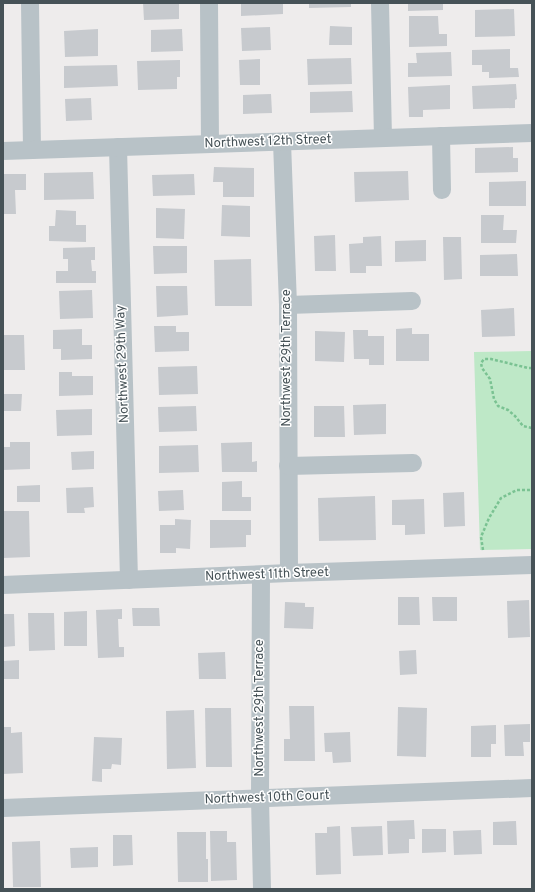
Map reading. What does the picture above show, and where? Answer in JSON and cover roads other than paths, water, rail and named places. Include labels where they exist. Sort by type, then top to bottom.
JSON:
[{"type":"street","points":[[30,3],[32,150]]},
{"type":"street","points":[[209,3],[210,144]]},
{"type":"street","points":[[380,3],[384,138]]},
{"type":"street","name":"Northwest 12th Street","points":[[3,151],[532,133]]},
{"type":"street","points":[[440,136],[442,190]]},
{"type":"street","name":"Northwest 29th Terrace","points":[[282,142],[288,306],[289,574]]},
{"type":"street","name":"Northwest 29th Way","points":[[118,147],[129,580]]},
{"type":"street","points":[[288,306],[412,301]]},
{"type":"street","points":[[288,466],[413,463]]},
{"type":"street","name":"Northwest 11th Street","points":[[3,585],[532,565]]},
{"type":"street","name":"Northwest 29th Terrace","points":[[261,575],[260,798],[262,889]]},
{"type":"street","name":"Northwest 10th Court","points":[[3,808],[532,788]]}]
